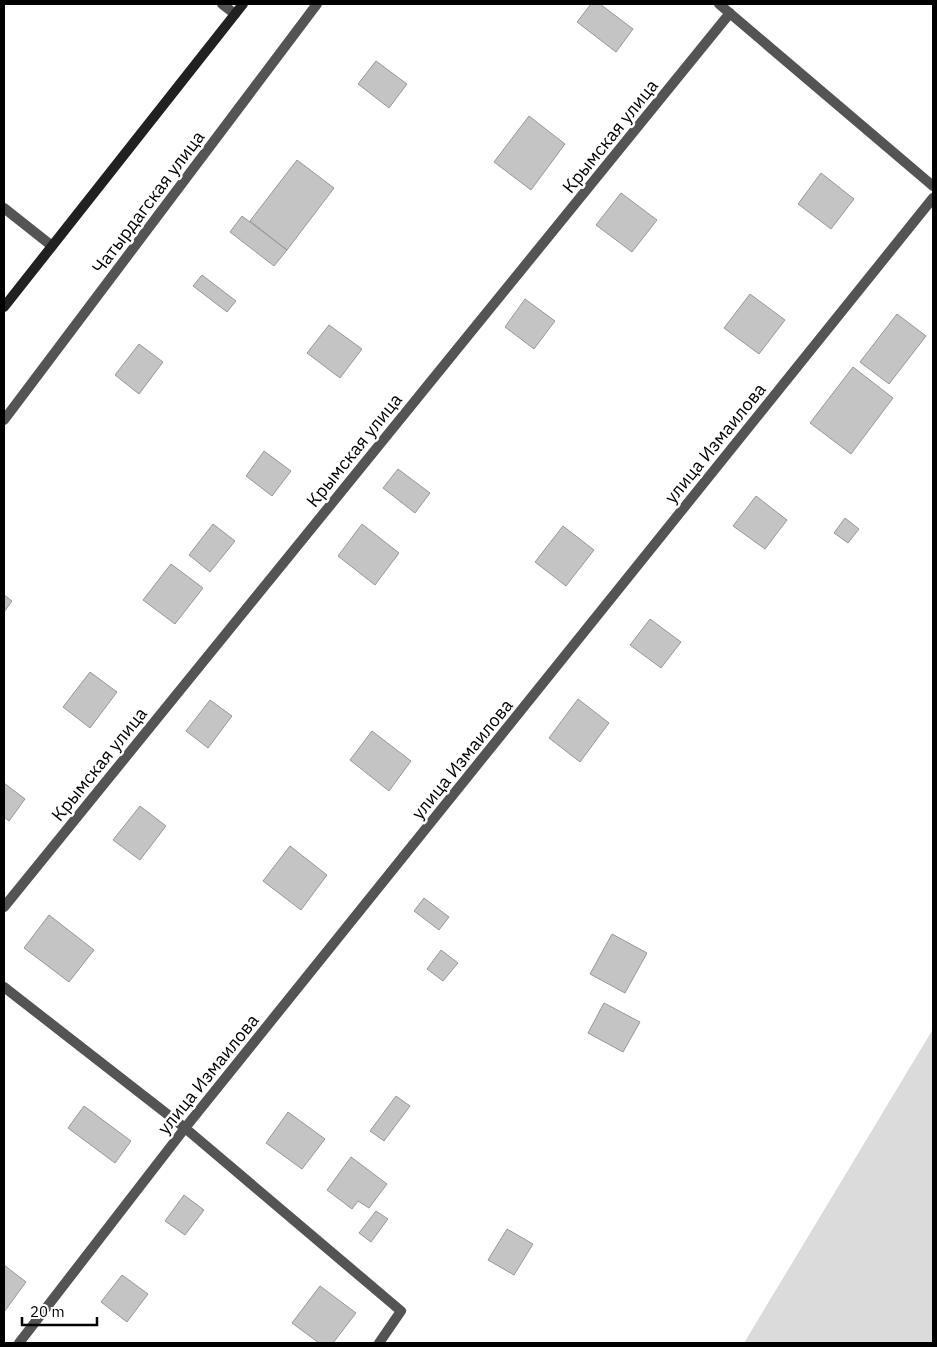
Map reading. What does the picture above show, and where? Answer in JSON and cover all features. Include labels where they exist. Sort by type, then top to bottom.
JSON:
[{"type":"main road","points":[[4,307],[243,4]]},
{"type":"street","points":[[222,4],[235,14]]},
{"type":"street","name":"Чатырдагская улица","points":[[4,420],[317,4]]},
{"type":"street","points":[[719,4],[933,186]]},
{"type":"street","name":"Крымская улица","points":[[4,907],[730,14]]},
{"type":"street","name":"улица Измаилова","points":[[19,1343],[186,1128],[933,198]]},
{"type":"street","points":[[4,208],[52,246]]},
{"type":"street","points":[[4,987],[186,1128],[401,1311],[379,1343]]},
{"type":"shaded area","points":[[933,1029],[933,1343],[744,1343]]},
{"type":"building","points":[[591,4],[600,4],[633,29],[616,52],[577,22]]},
{"type":"building","points":[[376,61],[407,84],[389,108],[358,84]]},
{"type":"building","points":[[529,116],[565,144],[531,190],[494,162]]},
{"type":"building","points":[[297,160],[334,188],[287,250],[250,221]]},
{"type":"building","points":[[821,173],[854,199],[831,229],[798,204]]},
{"type":"building","points":[[621,193],[657,220],[632,252],[596,225]]},
{"type":"building","points":[[242,216],[287,250],[274,266],[230,232]]},
{"type":"building","points":[[202,275],[236,301],[227,312],[193,286]]},
{"type":"building","points":[[750,294],[785,320],[759,354],[724,328]]},
{"type":"building","points":[[525,299],[555,321],[534,349],[505,327]]},
{"type":"building","points":[[897,314],[926,336],[889,384],[860,362]]},
{"type":"building","points":[[329,325],[362,349],[340,378],[307,353]]},
{"type":"building","points":[[139,344],[163,362],[139,394],[115,375]]},
{"type":"building","points":[[853,367],[893,398],[851,454],[810,423]]},
{"type":"building","points":[[264,451],[291,471],[272,496],[246,476]]},
{"type":"building","points":[[398,469],[430,493],[415,513],[383,488]]},
{"type":"building","points":[[756,496],[787,520],[765,549],[733,526]]},
{"type":"building","points":[[845,518],[859,529],[848,543],[834,533]]},
{"type":"building","points":[[213,524],[235,541],[210,572],[189,555]]},
{"type":"building","points":[[362,524],[399,553],[375,585],[338,556]]},
{"type":"building","points":[[563,526],[594,550],[566,586],[535,562]]},
{"type":"building","points":[[171,564],[203,588],[175,624],[143,600]]},
{"type":"building","points":[[4,595],[12,601],[4,612]]},
{"type":"building","points":[[650,619],[681,642],[661,668],[630,645]]},
{"type":"building","points":[[90,672],[117,692],[90,728],[63,707]]},
{"type":"building","points":[[578,699],[609,723],[580,762],[549,738]]},
{"type":"building","points":[[210,700],[232,716],[208,748],[186,731]]},
{"type":"building","points":[[372,731],[411,761],[389,791],[350,760]]},
{"type":"building","points":[[4,783],[25,799],[9,821],[4,817]]},
{"type":"building","points":[[140,806],[166,826],[140,860],[113,840]]},
{"type":"building","points":[[290,846],[327,875],[301,910],[263,881]]},
{"type":"building","points":[[424,898],[449,917],[439,930],[414,911]]},
{"type":"building","points":[[49,915],[94,950],[69,982],[24,948]]},
{"type":"building","points":[[612,934],[647,953],[625,993],[590,974]]},
{"type":"building","points":[[441,950],[458,963],[443,981],[427,969]]},
{"type":"building","points":[[604,1003],[640,1022],[623,1052],[588,1033]]},
{"type":"building","points":[[396,1096],[410,1106],[384,1141],[370,1131]]},
{"type":"building","points":[[84,1106],[131,1141],[115,1163],[68,1128]]},
{"type":"building","points":[[288,1112],[325,1139],[302,1169],[266,1143]]},
{"type":"building","points":[[351,1157],[387,1184],[369,1208],[358,1201],[352,1209],[327,1190]]},
{"type":"building","points":[[184,1195],[204,1210],[185,1235],[165,1221]]},
{"type":"building","points":[[376,1211],[388,1219],[371,1242],[359,1233]]},
{"type":"building","points":[[507,1229],[533,1244],[514,1275],[488,1260]]},
{"type":"building","points":[[4,1265],[26,1282],[4,1312]]},
{"type":"building","points":[[122,1275],[148,1294],[127,1322],[101,1302]]},
{"type":"building","points":[[320,1286],[356,1313],[333,1343],[319,1343],[292,1323]]}]
